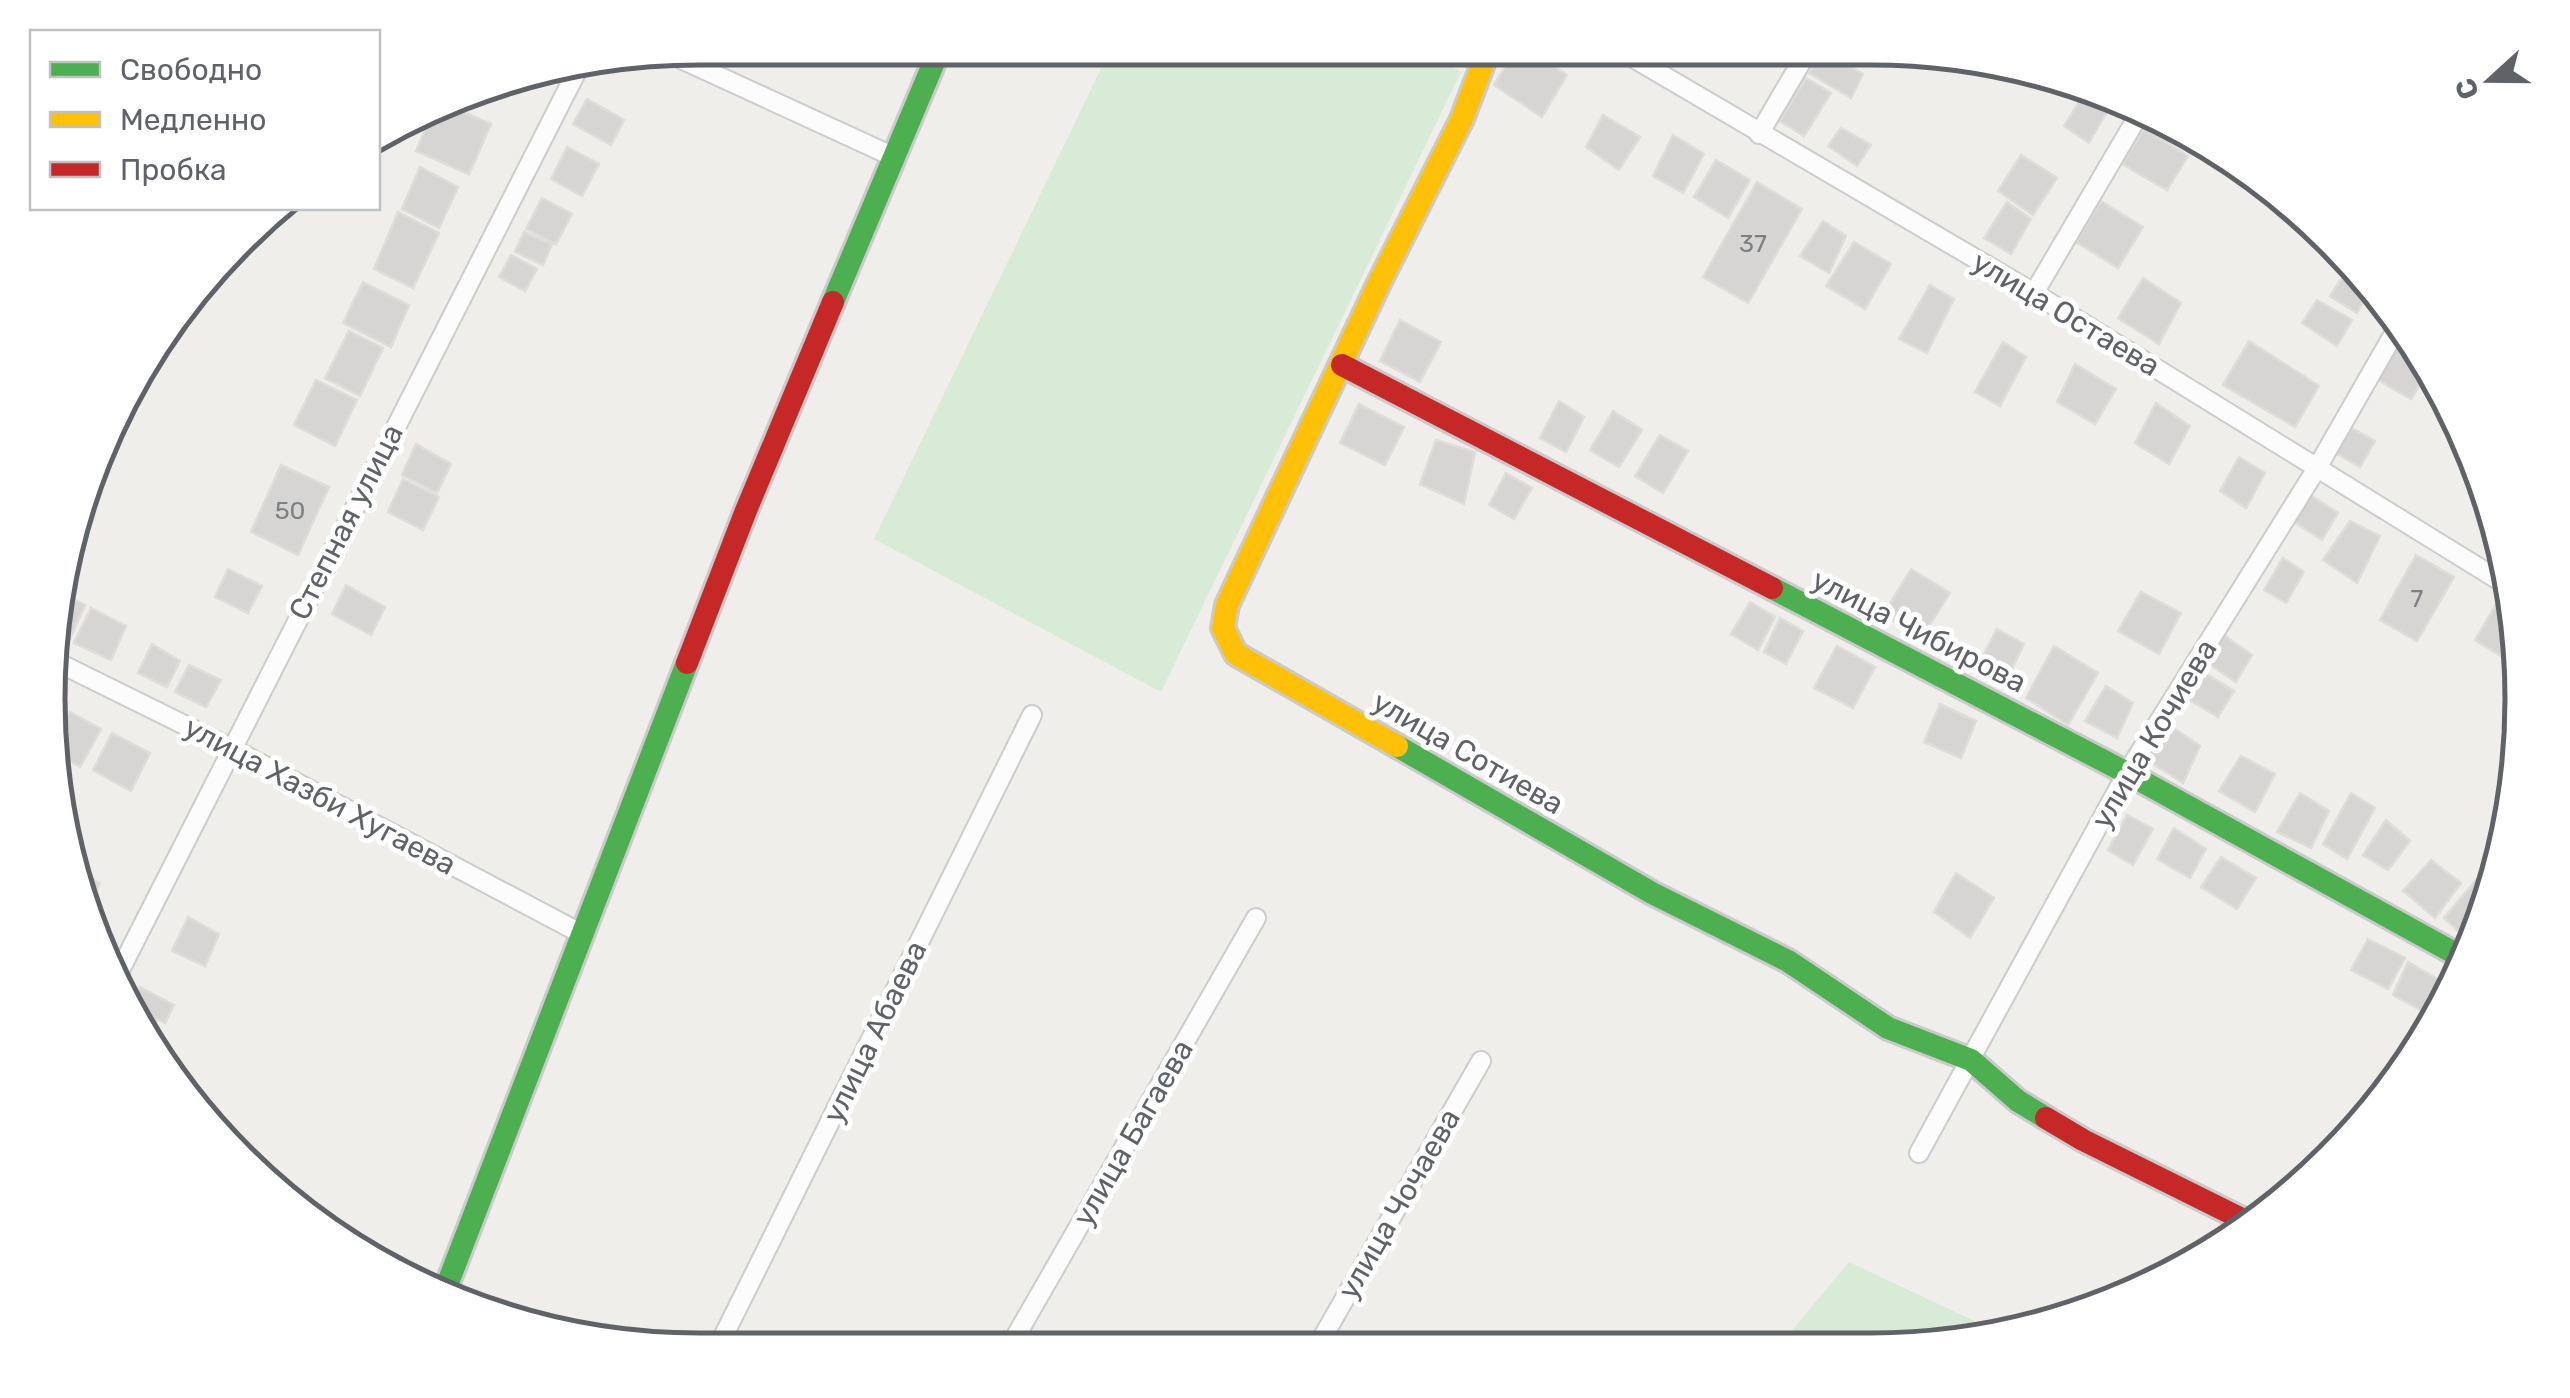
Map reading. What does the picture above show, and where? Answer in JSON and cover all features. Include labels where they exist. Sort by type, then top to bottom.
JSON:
[{"type":"street","points":[[694,65],[892,156]]},
{"type":"street","points":[[448,1282],[745,513],[932,65]]},
{"type":"street","name":"улица Сотиева","points":[[1483,65],[1462,119],[1227,605],[1222,628],[1236,654],[1652,892],[1788,961],[1888,1028],[1970,1060],[2018,1102],[2084,1140],[2237,1216]]},
{"type":"street","name":"улица Остаева","points":[[1646,65],[2034,293],[2493,577]]},
{"type":"street","points":[[1759,134],[1800,65]]},
{"type":"street","name":"Степная улица","points":[[123,964],[573,77]]},
{"type":"street","points":[[2034,293],[2135,123]]},
{"type":"street","name":"улица Кочиева","points":[[1920,1153],[2127,773],[2316,468],[2391,337]]},
{"type":"street","name":"улица Чибирова","points":[[1342,364],[2127,773],[2452,953]]},
{"type":"street","name":"улица Хазби Хугаева","points":[[66,666],[231,748],[582,934]]},
{"type":"street","name":"улица Абаева","points":[[725,1333],[1032,716]]},
{"type":"street","name":"улица Багаева","points":[[1018,1333],[1256,918]]},
{"type":"street","name":"улица Чочаева","points":[[1325,1333],[1481,1061]]},
{"type":"green space","points":[[1103,65],[1449,65],[1461,72],[1161,692],[874,539]]},
{"type":"green space","points":[[1849,1262],[1980,1324],[1912,1332],[1790,1333]]},
{"type":"building","points":[[1506,65],[1552,65],[1567,75],[1542,117],[1494,85]]},
{"type":"building","points":[[1814,65],[1848,65],[1863,74],[1851,98],[1809,73]]},
{"type":"building","points":[[1806,78],[1831,93],[1804,136],[1780,121]]},
{"type":"building","points":[[587,99],[624,120],[611,145],[573,124]]},
{"type":"building","points":[[2080,101],[2108,111],[2089,143],[2064,126]]},
{"type":"building","points":[[461,111],[491,124],[469,174],[416,151],[426,127],[456,113]]},
{"type":"building","points":[[1603,115],[1640,137],[1619,170],[1586,147]]},
{"type":"building","points":[[1841,128],[1871,145],[1857,166],[1828,146]]},
{"type":"building","points":[[2144,129],[2188,156],[2167,190],[2122,164]]},
{"type":"building","points":[[1673,135],[1704,154],[1683,193],[1653,176]]},
{"type":"building","points":[[567,147],[599,164],[582,196],[551,179]]},
{"type":"building","points":[[2021,155],[2057,178],[2033,215],[1998,191]]},
{"type":"building","points":[[1716,160],[1750,180],[1728,218],[1694,197]]},
{"type":"building","points":[[420,167],[458,187],[439,228],[402,209]]},
{"type":"building","points":[[1757,182],[1802,209],[1748,303],[1703,277]]},
{"type":"building","points":[[542,198],[572,214],[556,244],[526,229]]},
{"type":"building","points":[[2101,201],[2143,227],[2118,268],[2076,242]]},
{"type":"building","points":[[2007,202],[2031,219],[2011,254],[1984,238]]},
{"type":"building","points":[[398,212],[439,233],[413,288],[374,269]]},
{"type":"building","points":[[1823,221],[1846,236],[1829,273],[1800,256]]},
{"type":"building","points":[[524,232],[552,244],[543,265],[515,252]]},
{"type":"building","points":[[1854,242],[1891,264],[1865,309],[1826,286]]},
{"type":"building","points":[[511,255],[537,269],[525,291],[499,277]]},
{"type":"building","points":[[2343,276],[2364,300],[2357,313],[2330,296]]},
{"type":"building","points":[[2143,278],[2181,303],[2159,344],[2118,318]]},
{"type":"building","points":[[363,282],[409,305],[391,347],[343,323]]},
{"type":"building","points":[[1930,285],[1954,299],[1927,353],[1899,339]]},
{"type":"building","points":[[2317,300],[2352,320],[2337,346],[2302,323]]},
{"type":"building","points":[[1400,320],[1441,342],[1420,382],[1380,361]]},
{"type":"building","points":[[349,331],[383,348],[360,396],[325,378]]},
{"type":"building","points":[[2249,341],[2319,386],[2295,427],[2223,385]]},
{"type":"building","points":[[2393,341],[2421,383],[2411,399],[2371,376]]},
{"type":"building","points":[[2003,342],[2026,357],[2000,406],[1975,392]]},
{"type":"building","points":[[2075,364],[2116,389],[2095,424],[2057,402]]},
{"type":"building","points":[[316,380],[357,400],[335,446],[294,425]]},
{"type":"building","points":[[1559,401],[1584,417],[1566,452],[1540,438]]},
{"type":"building","points":[[2156,403],[2190,426],[2169,464],[2135,443]]},
{"type":"building","points":[[1359,404],[1404,427],[1385,465],[1340,443]]},
{"type":"building","points":[[1613,411],[1642,430],[1619,467],[1590,450]]},
{"type":"building","points":[[2346,425],[2375,441],[2360,467],[2332,451]]},
{"type":"building","points":[[1660,435],[1688,451],[1663,493],[1635,476]]},
{"type":"building","points":[[1436,440],[1475,452],[1464,504],[1420,484]]},
{"type":"building","points":[[416,444],[451,464],[437,493],[402,475]]},
{"type":"building","points":[[2239,457],[2265,473],[2246,508],[2220,491]]},
{"type":"building","points":[[281,465],[329,487],[298,555],[251,532]]},
{"type":"building","points":[[1506,473],[1532,488],[1514,519],[1489,505]]},
{"type":"building","points":[[403,479],[439,497],[423,530],[388,512]]},
{"type":"building","points":[[2309,494],[2338,513],[2322,540],[2293,521]]},
{"type":"building","points":[[2350,521],[2380,536],[2357,583],[2323,560]]},
{"type":"building","points":[[2416,555],[2454,577],[2417,641],[2380,620]]},
{"type":"building","points":[[2283,558],[2304,572],[2286,603],[2264,590]]},
{"type":"building","points":[[228,569],[262,586],[248,613],[215,597]]},
{"type":"building","points":[[1911,569],[1950,593],[1922,637],[1883,615]]},
{"type":"building","points":[[346,585],[385,607],[371,635],[332,614]]},
{"type":"building","points":[[2141,592],[2181,613],[2159,654],[2118,631]]},
{"type":"building","points":[[73,599],[85,605],[68,638]]},
{"type":"building","points":[[1750,602],[1775,617],[1758,650],[1731,634]]},
{"type":"building","points":[[2497,603],[2504,658],[2475,640]]},
{"type":"building","points":[[91,608],[126,626],[111,660],[74,643]]},
{"type":"building","points":[[1780,618],[1803,631],[1786,664],[1764,652]]},
{"type":"building","points":[[1997,629],[2024,644],[2008,677],[1980,661]]},
{"type":"building","points":[[2222,634],[2252,655],[2236,682],[2206,662]]},
{"type":"building","points":[[152,644],[180,661],[167,687],[138,673]]},
{"type":"building","points":[[1837,646],[1875,667],[1853,708],[1814,688]]},
{"type":"building","points":[[2054,646],[2098,673],[2068,725],[2026,698]]},
{"type":"building","points":[[189,665],[221,680],[206,707],[175,692]]},
{"type":"building","points":[[2202,671],[2234,691],[2218,717],[2186,698]]},
{"type":"building","points":[[2106,686],[2133,703],[2117,738],[2085,721]]},
{"type":"building","points":[[1940,704],[1976,721],[1961,758],[1924,742]]},
{"type":"building","points":[[70,712],[101,729],[80,767],[68,760],[66,721]]},
{"type":"building","points":[[2169,725],[2200,746],[2183,783],[2147,760]]},
{"type":"building","points":[[112,733],[150,753],[131,791],[93,770]]},
{"type":"building","points":[[2241,756],[2275,774],[2255,812],[2219,791]]},
{"type":"building","points":[[2300,793],[2329,811],[2311,848],[2277,832]]},
{"type":"building","points":[[2351,793],[2375,808],[2347,859],[2323,844]]},
{"type":"building","points":[[2127,815],[2153,829],[2133,865],[2108,850]]},
{"type":"building","points":[[2386,820],[2410,841],[2388,870],[2363,855]]},
{"type":"building","points":[[2174,828],[2206,849],[2190,878],[2157,859]]},
{"type":"building","points":[[2221,857],[2256,878],[2237,909],[2201,887]]},
{"type":"building","points":[[2431,860],[2461,883],[2435,918],[2403,891]]},
{"type":"building","points":[[1956,873],[1994,898],[1970,938],[1934,912]]},
{"type":"building","points":[[2479,877],[2460,933],[2444,918]]},
{"type":"building","points":[[188,917],[219,934],[205,966],[172,951]]},
{"type":"building","points":[[2368,939],[2405,958],[2388,989],[2351,970]]},
{"type":"building","points":[[2408,962],[2439,980],[2423,1011],[2393,995]]},
{"type":"building","points":[[140,987],[174,1005],[165,1023],[157,1019],[155,1024],[137,992]]},
{"type":"traffic: fast","points":[[833,302],[933,65]]},
{"type":"traffic: fast","points":[[1772,588],[2127,773],[2452,952]]},
{"type":"traffic: fast","points":[[448,1282],[687,663]]},
{"type":"traffic: fast","points":[[1397,746],[1652,893],[1788,961],[1888,1028],[1971,1060],[2018,1101],[2046,1118]]},
{"type":"traffic: slow","points":[[1397,746],[1236,654],[1223,628],[1227,605],[1381,279],[1462,119],[1483,65]]},
{"type":"traffic: jam","points":[[687,663],[833,302]]},
{"type":"traffic: jam","points":[[1342,365],[1772,588]]},
{"type":"traffic: jam","points":[[2046,1118],[2237,1216]]}]
